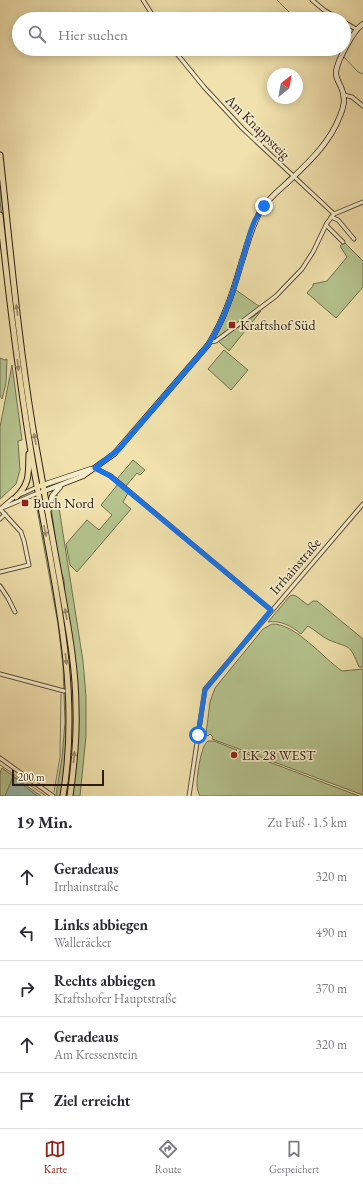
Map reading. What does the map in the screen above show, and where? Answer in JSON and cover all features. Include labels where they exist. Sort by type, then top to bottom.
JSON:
[{"type":"main road","points":[[0,155],[28,397],[70,638],[75,686],[76,719],[75,753],[70,796]]},
{"type":"main road","points":[[0,215],[21,397],[63,633],[68,677],[70,735],[63,795]]},
{"type":"main road","points":[[16,497],[27,483],[29,474],[30,445]]},
{"type":"street","points":[[143,0],[151,12]]},
{"type":"street","points":[[312,0],[327,12]]},
{"type":"street","points":[[351,39],[356,29],[363,24]]},
{"type":"street","points":[[351,26],[356,29]]},
{"type":"street","name":"Am Knappsteig","points":[[179,56],[204,87],[242,128],[332,216],[338,220],[354,240]]},
{"type":"street","points":[[0,509],[83,476],[119,449],[210,342],[230,301],[255,220],[270,198],[317,154],[328,139],[340,116],[344,102],[344,95],[336,75],[342,56]]},
{"type":"street","points":[[344,95],[352,97],[363,106]]},
{"type":"street","points":[[210,342],[216,341],[276,296],[308,262],[332,216],[363,202]]},
{"type":"street","points":[[326,225],[343,242]]},
{"type":"street","points":[[0,509],[9,501],[37,487],[95,468],[110,476],[271,610]]},
{"type":"street","points":[[48,512],[52,496],[61,486]]},
{"type":"street","name":"Irrhainstraße","points":[[189,796],[205,690],[271,610],[363,504]]},
{"type":"street","points":[[0,509],[21,532],[29,565],[0,572]]},
{"type":"street","points":[[0,519],[5,514]]},
{"type":"street","points":[[0,586],[15,612]]},
{"type":"street","points":[[0,674],[64,691]]},
{"type":"street","points":[[0,758],[53,796]]},
{"type":"green space","points":[[0,172],[39,478],[25,410],[5,249],[0,200]]},
{"type":"green space","points":[[344,242],[363,261],[363,287],[336,318],[307,293],[313,284],[327,281],[347,257],[340,246]]},
{"type":"green space","points":[[236,290],[260,307],[215,339],[214,338],[224,321]]},
{"type":"green space","points":[[261,311],[229,351],[218,341]]},
{"type":"green space","points":[[224,350],[248,370],[231,390],[208,369]]},
{"type":"green space","points":[[0,358],[5,360],[7,359],[6,383],[2,399],[0,396]]},
{"type":"green space","points":[[12,365],[22,440],[18,441],[20,470],[16,484],[0,499],[0,427]]},
{"type":"green space","points":[[133,460],[145,470],[140,475],[137,473],[126,486],[117,479]]},
{"type":"green space","points":[[118,484],[128,493],[123,502],[131,509],[77,572],[70,565],[66,544],[87,520],[99,530],[112,515],[101,505]]},
{"type":"green space","points":[[57,495],[83,661],[86,697],[86,736],[80,796],[71,796],[78,725],[64,582],[60,571],[51,507],[53,498],[55,499]]},
{"type":"green space","points":[[41,501],[45,513],[58,582],[72,670],[74,734],[68,796],[65,796],[69,760],[70,725],[70,690],[67,654]]},
{"type":"green space","points":[[37,502],[43,526],[55,596],[66,682],[67,739],[65,767],[60,796],[56,795],[62,758],[65,722],[63,666],[58,624]]},
{"type":"green space","points":[[293,595],[308,605],[313,601],[317,601],[363,639],[363,667],[359,667],[351,650],[346,646],[326,639],[308,626],[301,634],[286,624],[268,622],[290,596]]},
{"type":"green space","points":[[272,624],[281,625],[299,635],[342,671],[363,669],[363,795],[212,739],[213,737],[210,734],[208,736],[206,734],[210,702],[215,688],[263,629]]},
{"type":"green space","points":[[208,741],[214,741],[237,750],[233,755],[236,757],[240,751],[359,796],[200,796],[197,780],[201,754]]},
{"type":"green space","points":[[2,768],[41,796],[37,796],[13,778],[5,796],[0,796],[0,773]]},
{"type":"shaded area","points":[[13,777],[37,796],[5,796]]},
{"type":"waterway","points":[[277,0],[289,12]]},
{"type":"waterway","points":[[343,56],[358,72],[363,74]]},
{"type":"waterway","points":[[54,792],[60,757],[61,694]]},
{"type":"waterway","points":[[0,765],[46,796]]},
{"type":"place","name":"Kraftshof Süd","points":[[232,325]]},
{"type":"place","name":"Buch Nord","points":[[25,503]]},
{"type":"place","name":"LK 28 WEST","points":[[234,755]]},
{"type":"route","points":[[198,735],[205,690],[271,610],[110,476],[95,468],[119,449],[208,345],[229,305],[251,230],[255,220],[264,206]]}]
